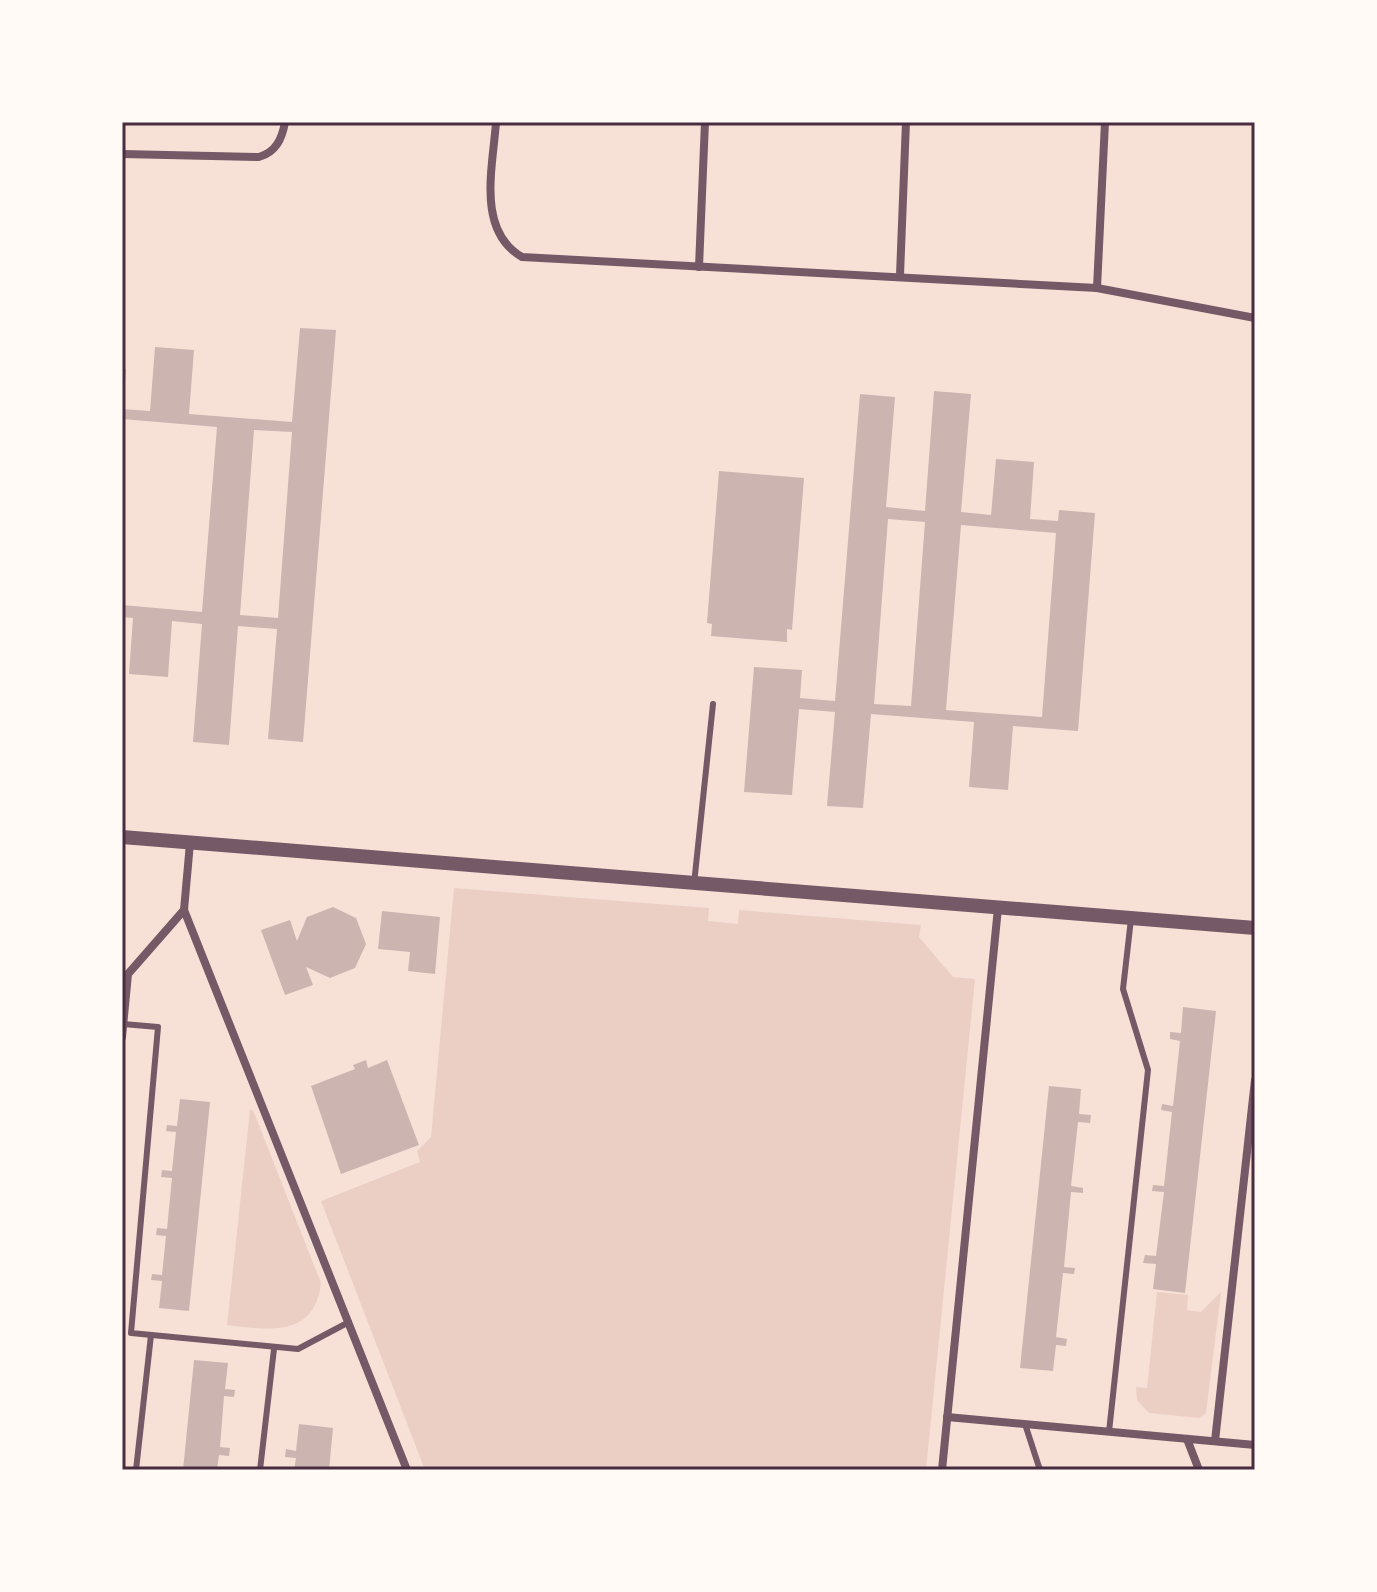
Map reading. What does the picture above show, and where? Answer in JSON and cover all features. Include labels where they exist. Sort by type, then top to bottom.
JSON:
[{"type":"street","points":[[122,154],[259,157],[270,154],[279,144],[285,122]]},
{"type":"street","points":[[496,122],[491,205],[499,237],[522,257],[1097,288],[1255,318]]},
{"type":"street","points":[[699,267],[705,122]]},
{"type":"street","points":[[900,275],[906,122]]},
{"type":"street","points":[[1097,288],[1105,122]]},
{"type":"street","points":[[122,837],[1255,928]]},
{"type":"street","points":[[190,843],[184,910],[407,1470]]},
{"type":"street","points":[[942,1470],[998,908]]},
{"type":"street","points":[[122,1037],[125,974],[184,910]]},
{"type":"street","points":[[1215,1441],[1255,1080]]},
{"type":"street","points":[[947,1417],[1255,1445]]},
{"type":"street","points":[[1187,1439],[1199,1470]]},
{"type":"lane","points":[[694,884],[713,704]]},
{"type":"lane","points":[[1109,1432],[1148,1070],[1123,989],[1131,919]]},
{"type":"lane","points":[[123,1024],[158,1027],[131,1333],[298,1349],[349,1322]]},
{"type":"lane","points":[[136,1470],[151,1335]]},
{"type":"lane","points":[[260,1470],[274,1349]]},
{"type":"lane","points":[[1025,1424],[1040,1470]]},
{"type":"shaded area","points":[[454,888],[709,908],[708,921],[738,924],[739,910],[921,925],[919,937],[953,977],[975,979],[926,1470],[425,1470],[321,1201],[420,1162],[417,1151],[431,1137]]},
{"type":"shaded area","points":[[250,1110],[253,1110],[321,1283],[317,1301],[310,1313],[299,1322],[273,1328],[227,1325]]},
{"type":"shaded area","points":[[1157,1292],[1188,1295],[1187,1310],[1201,1312],[1221,1292],[1206,1413],[1199,1418],[1149,1413],[1137,1400],[1136,1387],[1147,1388]]},
{"type":"building","points":[[300,328],[336,330],[303,742],[268,739],[277,629],[238,626],[229,745],[193,742],[202,624],[172,621],[168,677],[129,674],[133,618],[122,617],[122,605],[202,612],[217,427],[122,419],[122,409],[150,411],[155,347],[194,350],[189,414],[292,422]],"holes":[[[254,430],[292,432],[278,618],[240,615]]]},
{"type":"building","points":[[122,368],[126,369],[124,395],[122,395]]},
{"type":"building","points":[[934,391],[971,394],[961,512],[991,515],[996,459],[1034,462],[1030,519],[1058,521],[1059,510],[1095,513],[1078,731],[1013,726],[1008,790],[969,787],[974,722],[871,714],[863,808],[827,806],[835,712],[799,709],[792,795],[744,792],[754,667],[802,670],[800,698],[835,701],[860,394],[895,397],[886,507],[925,511]],"holes":[[[888,519],[925,522],[911,706],[874,704]],[[961,525],[1056,533],[1042,717],[946,710]]]},
{"type":"building","points":[[719,471],[804,478],[792,630],[787,629],[787,642],[711,636],[712,624],[707,623]]},
{"type":"building","points":[[333,907],[356,918],[366,944],[355,968],[330,978],[306,967],[313,985],[285,995],[261,930],[290,920],[297,941],[307,917]]},
{"type":"building","points":[[382,911],[440,917],[435,974],[408,971],[410,952],[378,949]]},
{"type":"building","points":[[1183,1007],[1216,1011],[1185,1293],[1153,1289],[1156,1264],[1143,1263],[1145,1255],[1156,1256],[1164,1192],[1152,1191],[1153,1185],[1164,1186],[1172,1112],[1161,1110],[1162,1104],[1173,1106],[1180,1041],[1170,1039],[1170,1032],[1181,1033]]},
{"type":"building","points":[[366,1060],[368,1068],[387,1060],[419,1145],[341,1174],[311,1086],[355,1069],[353,1065]]},
{"type":"building","points":[[1049,1086],[1081,1089],[1079,1114],[1091,1115],[1090,1123],[1078,1122],[1071,1186],[1083,1188],[1083,1193],[1071,1192],[1064,1267],[1075,1268],[1074,1274],[1063,1273],[1056,1337],[1067,1339],[1066,1346],[1056,1345],[1053,1371],[1020,1368]]},
{"type":"building","points":[[180,1099],[210,1102],[189,1311],[159,1308],[162,1281],[151,1280],[152,1274],[162,1275],[166,1236],[156,1235],[157,1228],[167,1229],[172,1178],[161,1177],[162,1170],[172,1171],[176,1132],[166,1131],[167,1125],[177,1126]]},
{"type":"building","points":[[194,1360],[228,1363],[225,1389],[235,1390],[234,1397],[224,1396],[220,1447],[230,1448],[229,1456],[219,1455],[217,1470],[183,1470]]},
{"type":"building","points":[[299,1424],[333,1428],[329,1470],[294,1470],[296,1458],[285,1457],[286,1449],[296,1451]]}]
